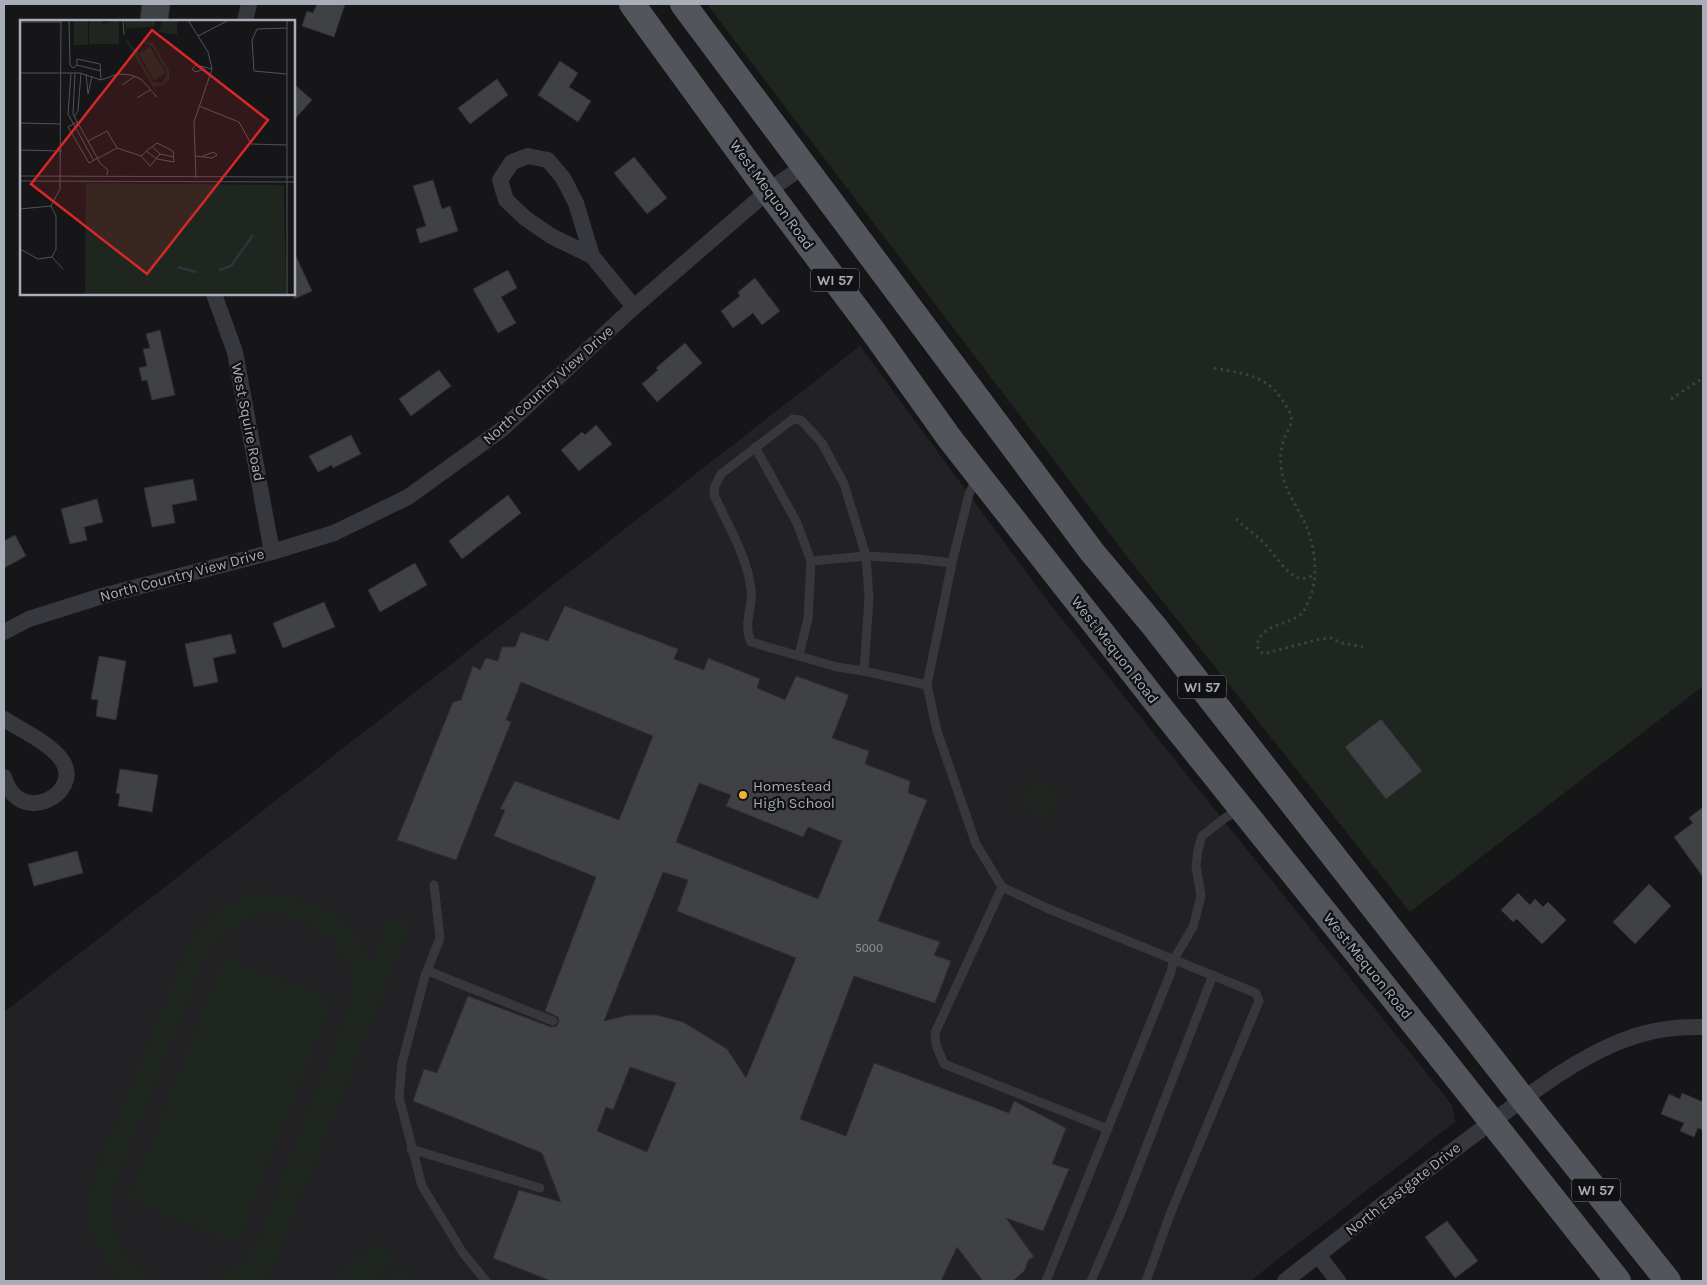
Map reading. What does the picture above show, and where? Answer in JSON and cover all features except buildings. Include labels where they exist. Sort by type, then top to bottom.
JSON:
[{"type":"main road","name":"West Mequon Road","points":[[632,4],[768,192],[873,331],[950,439],[1241,809],[1618,1281]]},
{"type":"main road","name":"WI 57","points":[[683,4],[1092,552],[1154,626],[1523,1099],[1668,1281]]},
{"type":"street","points":[[245,20],[249,4]]},
{"type":"street","points":[[592,256],[551,236],[524,218],[506,200],[500,180],[512,162],[528,156],[548,160],[563,178],[576,203],[592,256],[634,307]]},
{"type":"street","name":"North Country View Drive","points":[[4,632],[29,619],[102,596],[272,552],[334,533],[408,497],[501,430],[634,307],[768,192],[804,166]]},
{"type":"street","name":"West Squire Road","points":[[214,295],[235,352],[272,552]]},
{"type":"street","points":[[4,719],[44,744],[59,757],[64,762],[66,778],[57,794],[40,803],[32,804],[18,798],[5,782],[4,777]]},
{"type":"street","name":"North Eastgate Drive","points":[[1285,1281],[1476,1132],[1588,1056],[1616,1043],[1650,1032],[1684,1026],[1703,1027]]},
{"type":"street","points":[[1318,1255],[1338,1281]]},
{"type":"lane","points":[[864,671],[869,598],[866,556],[844,484],[822,443],[801,420],[793,419],[720,474],[715,486],[714,495],[746,564],[752,591],[747,633],[751,642],[837,667],[927,685]]},
{"type":"lane","points":[[755,448],[798,524],[811,561],[808,619],[799,655]]},
{"type":"lane","points":[[978,474],[969,494],[952,563],[927,685],[937,731],[976,844],[1002,887],[1049,909],[1256,993],[1259,1001],[1171,1212],[1146,1281]]},
{"type":"lane","points":[[811,561],[866,556],[952,563]]},
{"type":"lane","points":[[1046,1281],[1171,972],[1174,959],[1193,927],[1201,896],[1196,866],[1202,836],[1225,818],[1241,809]]},
{"type":"lane","points":[[434,885],[440,938],[428,971],[402,1063],[399,1097],[422,1186],[463,1253],[486,1281]]},
{"type":"lane","points":[[1002,887],[935,1033],[936,1045],[944,1064],[1108,1129]]},
{"type":"lane","points":[[428,971],[552,1021]]},
{"type":"lane","points":[[1091,1281],[1124,1203],[1213,975]]},
{"type":"lane","points":[[411,1149],[540,1188]]},
{"type":"path","points":[[1214,368],[1253,375],[1265,381],[1273,388],[1288,410],[1292,418],[1291,426],[1283,440],[1280,452],[1281,471],[1287,491],[1307,527],[1314,551],[1312,593],[1306,607],[1295,617],[1278,624],[1263,634],[1257,647],[1263,654],[1320,639],[1331,638],[1342,643],[1364,647]]},
{"type":"path","points":[[1671,399],[1703,378]]},
{"type":"path","points":[[1236,519],[1265,544],[1294,576],[1305,578],[1314,574]]},
{"type":"shaded area","points":[[707,4],[1703,4],[1703,686],[1410,912],[1132,563]]},
{"type":"shaded area","name":"Homestead High School","points":[[860,346],[1046,599],[1452,1105],[1455,1122],[1250,1281],[4,1281],[4,1012]]},
{"type":"shaded area","points":[[1035,778],[1059,797],[1043,819],[1020,800]]},
{"type":"shaded area","points":[[272,894],[307,902],[338,916],[356,938],[369,963],[389,916],[411,922],[267,1281],[212,1281],[238,1265],[257,1242],[348,1011],[353,977],[350,967],[333,940],[306,923],[274,912],[257,914],[231,929],[208,948],[113,1190],[113,1220],[120,1244],[126,1255],[135,1264],[159,1281],[122,1281],[106,1260],[90,1232],[88,1200],[100,1161],[187,948],[207,924],[230,904],[249,895]]},
{"type":"shaded area","points":[[224,957],[333,1000],[237,1244],[128,1200]]},
{"type":"shaded area","points":[[376,1240],[394,1260],[371,1281],[336,1281],[334,1279]]},
{"type":"shaded area","points":[[400,1266],[413,1281],[383,1281]]},
{"type":"place","name":"Homestead High School","points":[[743,795]]}]
